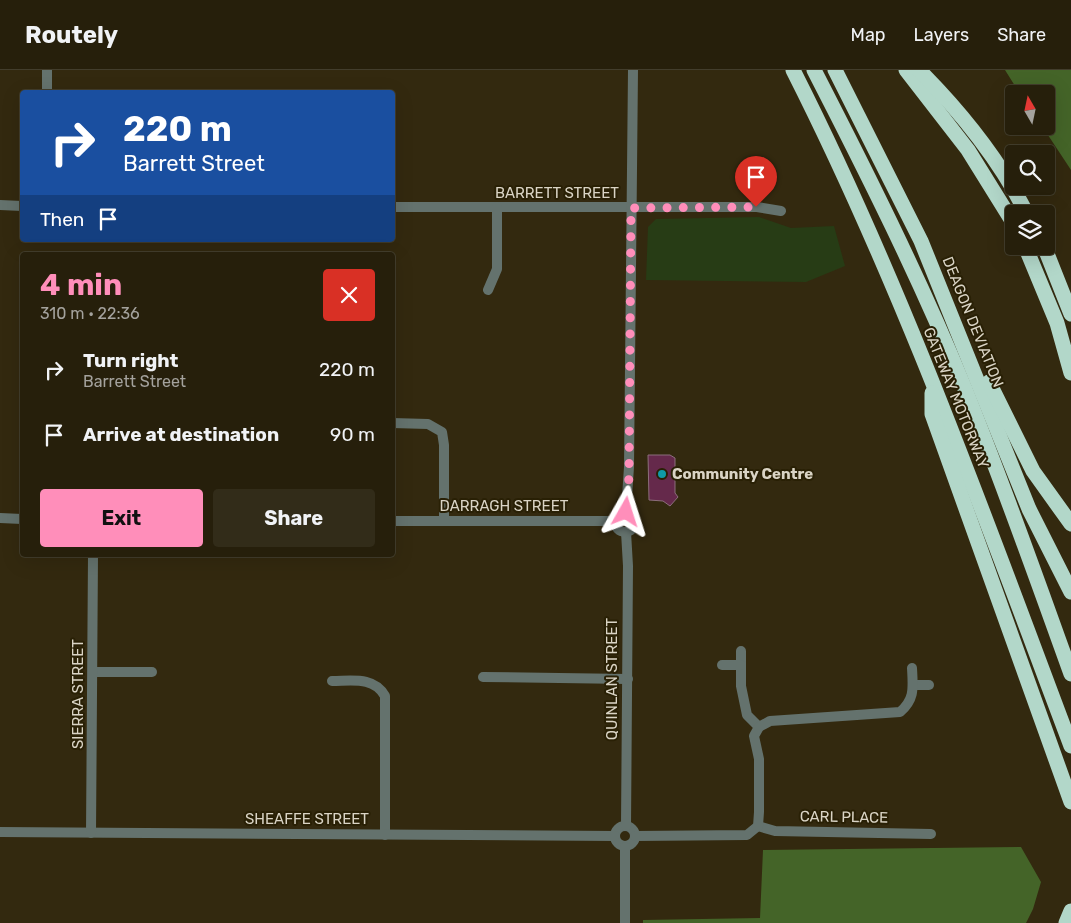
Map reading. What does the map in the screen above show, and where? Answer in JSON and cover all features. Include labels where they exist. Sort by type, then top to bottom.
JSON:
[{"type":"highway","name":"GATEWAY MOTORWAY","points":[[793,70],[866,223],[932,384],[1071,746]]},
{"type":"highway","name":"GATEWAY MOTORWAY","points":[[814,70],[894,228],[963,384],[1013,512],[1071,674]]},
{"type":"highway","name":"DEAGON DEVIATION","points":[[835,70],[908,214],[935,273],[1029,510],[1071,592]]},
{"type":"highway","points":[[906,70],[968,150],[1005,210]]},
{"type":"highway","points":[[919,70],[949,102],[996,161],[1022,205]]},
{"type":"highway","points":[[1029,255],[1058,323],[1071,373]]},
{"type":"highway","points":[[1048,255],[1071,314]]},
{"type":"highway","points":[[935,273],[1017,442],[1038,478],[1071,524]]},
{"type":"highway","points":[[932,384],[932,414],[1071,802]]},
{"type":"highway","points":[[1066,923],[1071,911]]},
{"type":"street","points":[[47,70],[47,90]]},
{"type":"street","points":[[626,512],[629,467],[633,70]]},
{"type":"street","points":[[0,205],[20,206]]},
{"type":"street","name":"BARRETT STREET","points":[[395,207],[756,207],[781,211]]},
{"type":"street","points":[[488,290],[495,277],[497,268],[497,207]]},
{"type":"street","points":[[395,424],[428,424],[442,432],[444,445],[444,521]]},
{"type":"street","points":[[626,512],[631,515],[634,523],[632,528],[626,532],[618,529],[615,521],[617,516],[626,512]]},
{"type":"street","points":[[0,518],[20,519]]},
{"type":"street","name":"DARRAGH STREET","points":[[395,521],[615,521]]},
{"type":"street","name":"QUINLAN STREET","points":[[626,532],[628,679],[626,826]]},
{"type":"street","name":"SIERRA STREET","points":[[91,832],[93,557]]},
{"type":"street","points":[[741,651],[741,686],[748,715],[759,727]]},
{"type":"street","points":[[722,665],[740,665]]},
{"type":"street","points":[[635,836],[748,835],[758,826],[759,759],[754,736],[759,727],[770,722],[900,712],[910,703],[913,685],[912,668]]},
{"type":"street","points":[[93,672],[152,672]]},
{"type":"street","points":[[483,677],[628,679]]},
{"type":"street","points":[[332,681],[367,681],[381,688],[385,696],[385,834]]},
{"type":"street","points":[[913,685],[929,685]]},
{"type":"street","points":[[626,826],[631,828],[635,836],[633,842],[625,847],[616,842],[615,836],[620,828],[626,826]]},
{"type":"street","name":"CARL PLACE","points":[[758,826],[775,831],[931,834]]},
{"type":"street","name":"SHEAFFE STREET","points":[[0,832],[615,836]]},
{"type":"street","points":[[625,847],[625,923]]},
{"type":"green space","points":[[1005,70],[1071,70],[1071,170],[1048,135],[1055,135],[1055,85],[1014,85]]},
{"type":"green space","points":[[759,217],[791,228],[834,226],[845,266],[806,282],[646,280],[648,227],[656,219]]},
{"type":"green space","points":[[1021,847],[1041,882],[1033,909],[1026,923],[643,923],[643,920],[760,918],[763,850]]},
{"type":"building","name":"Community Centre","points":[[648,455],[670,455],[675,458],[675,493],[678,497],[670,506],[663,501],[649,500]]},
{"type":"place","name":"Community Centre","points":[[662,474]]},
{"type":"route","points":[[626,512],[629,477],[631,208],[756,207]]}]
